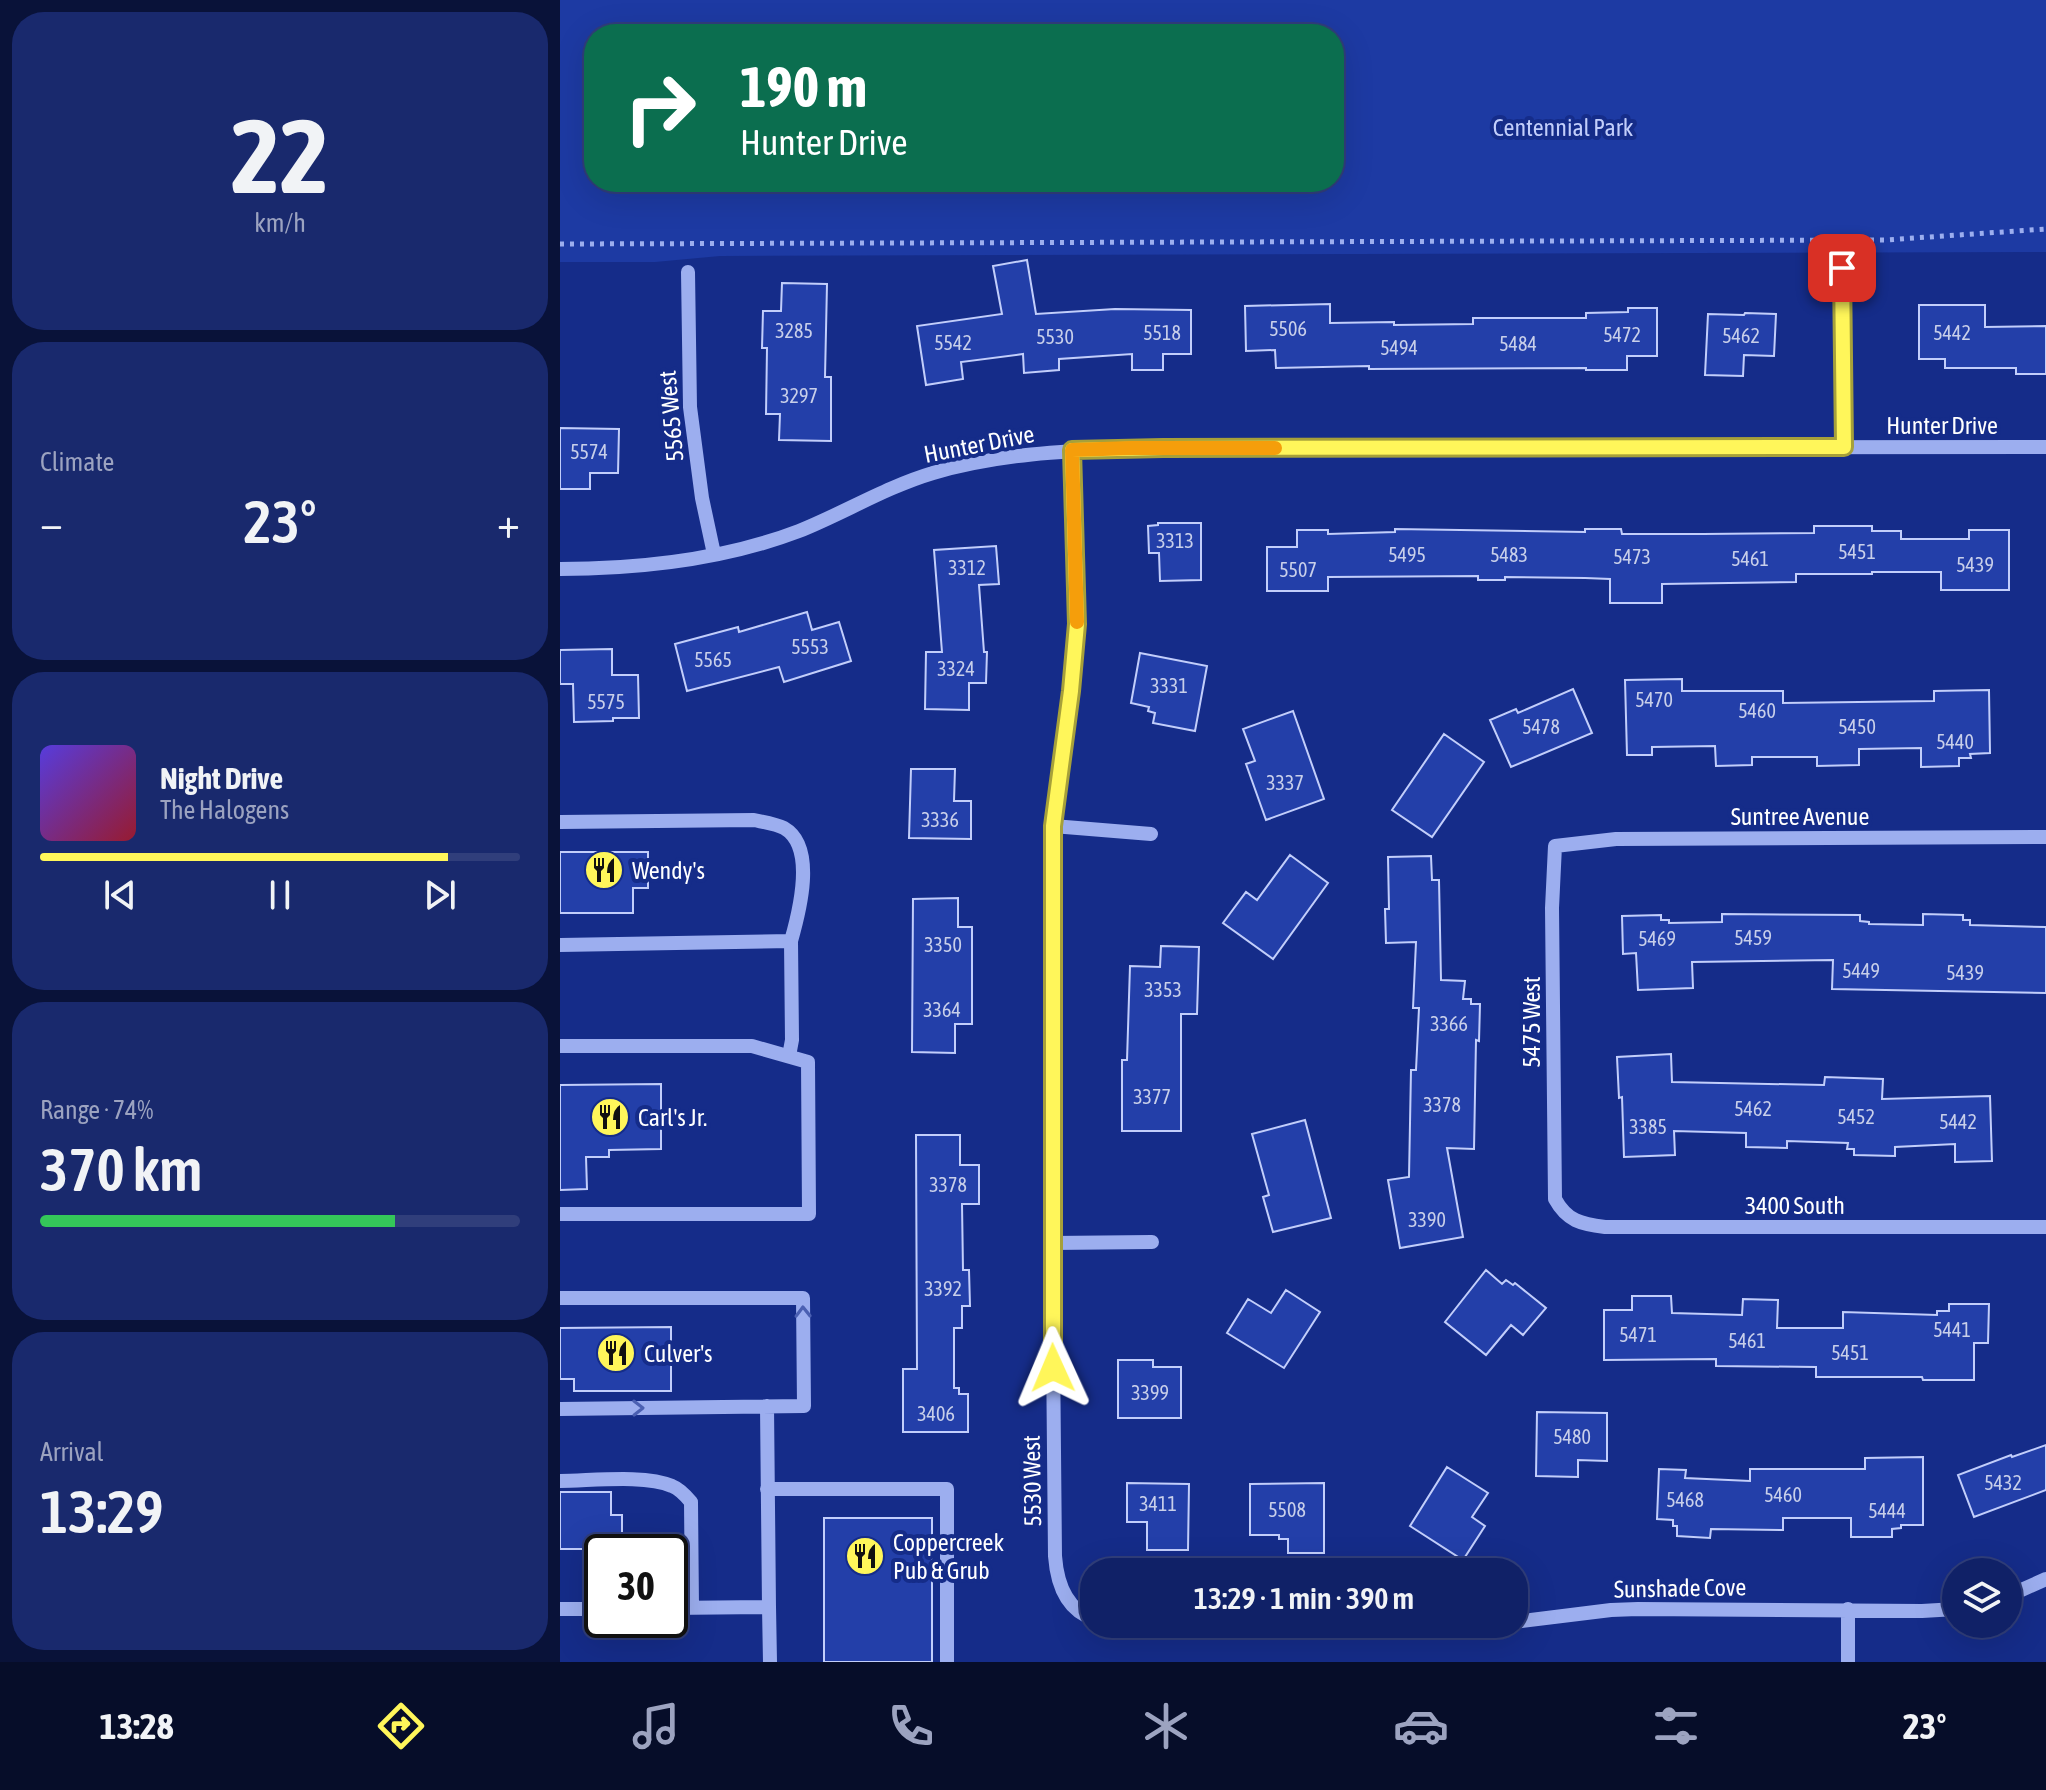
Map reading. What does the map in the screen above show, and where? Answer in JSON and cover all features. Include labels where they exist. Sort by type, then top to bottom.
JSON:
[{"type":"street","points":[[1842,268],[1844,447]]},
{"type":"street","name":"5565 West","points":[[688,272],[690,407],[702,498],[714,554]]},
{"type":"street","name":"Hunter Drive","points":[[560,569],[610,569],[676,562],[771,541],[906,482],[934,473],[1013,455],[1072,450],[2046,447]]},
{"type":"street","name":"5530 West","points":[[1072,450],[1077,624],[1053,826],[1052,1243],[1056,1572],[1067,1599],[1080,1611]]},
{"type":"street","points":[[560,822],[754,820],[785,828],[797,842],[804,872],[798,918],[791,941],[792,1040],[789,1056]]},
{"type":"street","points":[[1053,826],[1151,834]]},
{"type":"street","name":"Suntree Avenue","points":[[1555,846],[1616,839],[2046,837]]},
{"type":"street","name":"5475 West","points":[[1555,846],[1552,908],[1555,1199]]},
{"type":"street","points":[[560,945],[791,941]]},
{"type":"street","points":[[560,1046],[752,1046],[808,1062],[809,1214],[560,1214]]},
{"type":"street","name":"3400 South","points":[[1555,1199],[1562,1211],[1574,1220],[1605,1227],[2046,1227]]},
{"type":"street","points":[[1052,1243],[1152,1242]]},
{"type":"street","points":[[560,1298],[803,1298],[804,1406],[560,1409]]},
{"type":"street","points":[[767,1406],[770,1662]]},
{"type":"street","points":[[560,1481],[643,1479],[672,1485],[686,1495],[691,1502],[692,1608]]},
{"type":"street","points":[[767,1489],[947,1489],[947,1662]]},
{"type":"street","points":[[2022,1590],[2046,1579]]},
{"type":"street","points":[[688,1608],[769,1607]]},
{"type":"street","points":[[560,1609],[584,1609]]},
{"type":"street","name":"Sunshade Cove","points":[[1528,1620],[1638,1609],[1942,1610]]},
{"type":"street","points":[[1848,1609],[1848,1662]]},
{"type":"path","points":[[560,244],[1885,240],[2046,229]]},
{"type":"green space","name":"Centennial Park","points":[[560,0],[2046,0],[2046,252],[720,256],[655,262],[560,262]]},
{"type":"building","points":[[1027,260],[1036,314],[1115,309],[1191,310],[1191,354],[1163,354],[1163,370],[1132,370],[1132,354],[1059,359],[1059,370],[1024,373],[1023,354],[961,362],[963,379],[926,385],[917,326],[1002,314],[993,266]]},
{"type":"building","points":[[782,283],[827,284],[825,377],[831,377],[831,441],[779,440],[780,414],[766,414],[767,348],[762,348],[763,311],[781,311]]},
{"type":"building","points":[[1330,304],[1330,323],[1394,322],[1394,325],[1473,324],[1473,318],[1586,318],[1586,313],[1657,308],[1657,356],[1627,356],[1627,370],[1369,369],[1369,366],[1276,368],[1275,350],[1246,351],[1245,306]]},
{"type":"building","points":[[1919,305],[1985,305],[1985,327],[2046,326],[2046,374],[2016,374],[2016,368],[1945,368],[1945,359],[1919,359]]},
{"type":"building","points":[[1708,314],[1776,314],[1774,356],[1744,355],[1743,376],[1705,375]]},
{"type":"building","points":[[560,428],[619,429],[618,473],[590,473],[590,489],[560,489]]},
{"type":"building","points":[[1158,523],[1201,523],[1201,580],[1160,581],[1159,553],[1149,553],[1148,526]]},
{"type":"building","points":[[1814,526],[1872,526],[1872,531],[1901,531],[1901,539],[1969,539],[1969,530],[2009,530],[2009,590],[1941,590],[1941,572],[1872,572],[1796,574],[1796,582],[1662,584],[1662,603],[1610,603],[1610,579],[1585,578],[1505,577],[1505,580],[1478,580],[1478,576],[1328,577],[1328,591],[1267,591],[1267,547],[1297,547],[1297,530],[1328,530],[1328,534],[1395,532],[1395,529],[1585,532],[1585,529],[1621,529],[1622,534],[1703,534],[1814,533]]},
{"type":"building","points":[[996,546],[999,584],[979,585],[984,652],[987,652],[986,683],[969,683],[969,710],[925,709],[926,652],[942,652],[934,550]]},
{"type":"building","points":[[807,612],[812,630],[839,622],[851,661],[784,682],[779,667],[687,691],[675,644],[738,627],[739,632]]},
{"type":"building","points":[[612,649],[612,675],[638,675],[639,718],[574,722],[573,684],[560,684],[560,650]]},
{"type":"building","points":[[1140,653],[1207,666],[1195,731],[1153,723],[1155,713],[1148,711],[1149,707],[1131,703]]},
{"type":"building","points":[[1682,679],[1682,691],[1783,691],[1783,703],[1934,701],[1934,691],[1989,690],[1990,753],[1959,758],[1959,766],[1921,767],[1921,748],[1859,749],[1859,765],[1817,766],[1817,757],[1752,757],[1752,765],[1716,766],[1715,746],[1652,747],[1652,755],[1627,755],[1625,680]]},
{"type":"building","points":[[1573,689],[1592,733],[1511,767],[1490,720],[1516,709],[1518,713]]},
{"type":"building","points":[[1293,711],[1324,799],[1266,820],[1246,764],[1255,761],[1243,729]]},
{"type":"building","points":[[1444,734],[1484,762],[1432,837],[1392,810]]},
{"type":"building","points":[[911,769],[955,769],[954,801],[971,801],[971,839],[909,838]]},
{"type":"building","name":"Wendy's","points":[[560,852],[648,852],[648,888],[633,888],[633,913],[560,913]]},
{"type":"building","points":[[1290,855],[1328,883],[1273,959],[1223,923],[1246,892],[1257,900]]},
{"type":"building","points":[[1431,856],[1432,880],[1439,880],[1441,980],[1465,981],[1463,999],[1471,999],[1471,1004],[1480,1004],[1479,1041],[1476,1040],[1474,1149],[1447,1148],[1463,1237],[1400,1248],[1388,1180],[1409,1177],[1411,1070],[1416,1070],[1419,1008],[1413,1008],[1416,942],[1386,943],[1388,857]]},
{"type":"building","points":[[958,898],[958,927],[972,927],[972,1024],[955,1024],[955,1053],[912,1052],[913,899]]},
{"type":"building","points":[[1722,914],[1860,915],[1860,921],[1869,924],[1923,925],[1923,914],[1963,915],[1963,920],[1970,920],[1970,925],[2046,927],[2046,993],[1832,989],[1833,960],[1692,962],[1693,988],[1638,990],[1636,953],[1623,954],[1622,916],[1661,915],[1661,920],[1669,920],[1669,923],[1722,922]]},
{"type":"building","points":[[1161,946],[1199,947],[1197,1014],[1181,1014],[1181,1131],[1122,1131],[1122,1060],[1127,1060],[1130,966],[1160,967]]},
{"type":"building","points":[[1671,1054],[1672,1082],[1824,1085],[1825,1077],[1883,1079],[1882,1099],[1990,1096],[1992,1161],[1955,1162],[1955,1144],[1895,1147],[1895,1156],[1854,1155],[1854,1149],[1847,1149],[1848,1143],[1787,1141],[1787,1148],[1746,1147],[1746,1133],[1674,1131],[1675,1155],[1624,1157],[1617,1057]]},
{"type":"building","name":"Carl's Jr.","points":[[661,1084],[661,1149],[609,1150],[609,1157],[586,1157],[587,1189],[560,1190],[560,1085]]},
{"type":"building","points":[[1305,1120],[1331,1218],[1273,1232],[1263,1197],[1269,1195],[1252,1134]]},
{"type":"building","points":[[916,1135],[960,1135],[960,1165],[979,1165],[979,1204],[962,1204],[963,1270],[969,1270],[970,1306],[962,1306],[962,1328],[954,1328],[954,1388],[959,1388],[959,1394],[968,1394],[968,1432],[903,1432],[903,1369],[917,1369]]},
{"type":"building","points":[[1486,1270],[1502,1284],[1506,1280],[1513,1285],[1515,1283],[1546,1308],[1523,1335],[1511,1325],[1486,1355],[1445,1322]]},
{"type":"building","points":[[1286,1290],[1320,1312],[1284,1368],[1227,1333],[1248,1299],[1271,1313]]},
{"type":"building","points":[[1632,1296],[1671,1296],[1672,1313],[1742,1315],[1743,1299],[1778,1300],[1777,1328],[1843,1328],[1843,1312],[1937,1315],[1937,1311],[1949,1311],[1949,1304],[1989,1304],[1988,1343],[1974,1343],[1974,1380],[1816,1377],[1816,1367],[1716,1366],[1716,1359],[1604,1360],[1604,1310],[1632,1310]]},
{"type":"building","name":"Culver's","points":[[671,1327],[671,1391],[574,1391],[574,1379],[560,1379],[560,1328]]},
{"type":"building","points":[[1118,1360],[1153,1360],[1153,1367],[1181,1367],[1181,1418],[1118,1418]]},
{"type":"building","points":[[1537,1412],[1607,1413],[1607,1461],[1578,1460],[1578,1477],[1536,1476]]},
{"type":"building","points":[[2046,1445],[2046,1490],[1974,1517],[1958,1475]]},
{"type":"building","points":[[1923,1457],[1923,1525],[1901,1525],[1901,1528],[1892,1529],[1892,1537],[1851,1537],[1851,1518],[1783,1518],[1783,1530],[1711,1529],[1710,1538],[1677,1536],[1677,1526],[1673,1526],[1673,1520],[1657,1519],[1659,1469],[1686,1470],[1685,1478],[1750,1481],[1750,1469],[1865,1469],[1865,1458]]},
{"type":"building","points":[[1447,1467],[1488,1493],[1472,1517],[1485,1526],[1464,1558],[1410,1526]]},
{"type":"building","points":[[1127,1483],[1189,1484],[1188,1550],[1147,1550],[1147,1522],[1127,1522]]},
{"type":"building","points":[[1324,1483],[1324,1553],[1288,1553],[1288,1539],[1279,1539],[1279,1535],[1250,1535],[1250,1484]]},
{"type":"building","points":[[560,1492],[611,1492],[611,1515],[622,1515],[622,1534],[584,1534],[584,1549],[560,1549]]},
{"type":"building","points":[[824,1518],[932,1518],[932,1662],[824,1662]]},
{"type":"slow traffic","points":[[1077,622],[1072,450],[1275,448]]},
{"type":"place","name":"Wendy's","points":[[604,870]]},
{"type":"place","name":"Carl's Jr.","points":[[610,1117]]},
{"type":"place","name":"Culver's","points":[[616,1353]]},
{"type":"place","name":"Coppercreek Pub & Grub","points":[[865,1556]]},
{"type":"route","points":[[1053,1368],[1053,826],[1077,624],[1072,450],[1844,447],[1842,268]]}]
